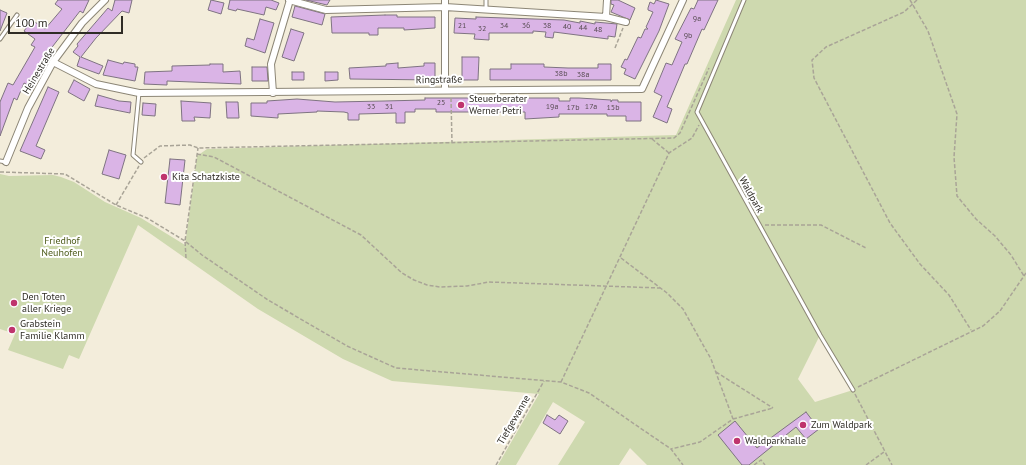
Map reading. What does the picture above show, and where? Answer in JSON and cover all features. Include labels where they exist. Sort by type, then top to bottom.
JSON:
[{"type":"street","name":"Heinestraße","points":[[3,161],[28,108],[53,62],[82,23],[105,0]]},
{"type":"street","points":[[273,93],[271,64],[289,0],[326,10],[445,3],[486,9],[606,16],[626,22]]},
{"type":"street","points":[[606,16],[607,0]]},
{"type":"street","name":"Ringstraße","points":[[53,62],[96,84],[138,94],[642,89],[683,0]]},
{"type":"street","points":[[445,3],[448,90]]},
{"type":"lane","points":[[486,0],[486,9]]},
{"type":"lane","name":"Waldpark","points":[[744,0],[697,112],[759,225],[853,390]]},
{"type":"lane","points":[[0,39],[17,15]]},
{"type":"lane","points":[[138,94],[133,155],[141,162]]},
{"type":"path","points":[[910,0],[928,31],[956,114],[954,157],[957,196],[976,219],[995,236],[1011,255],[1024,276]]},
{"type":"path","points":[[917,0],[904,12],[826,47],[812,60],[814,78],[890,223],[920,264],[949,296],[971,330]]},
{"type":"path","points":[[615,48],[626,22]]},
{"type":"path","points":[[116,205],[141,162],[150,152],[160,146],[190,145],[198,148],[674,138],[680,133],[711,63]]},
{"type":"path","points":[[448,90],[452,143]]},
{"type":"path","points":[[561,382],[621,258],[669,153],[692,138],[702,120]]},
{"type":"path","points":[[652,138],[669,153]]},
{"type":"path","points":[[186,258],[185,241],[198,148]]},
{"type":"path","points":[[197,154],[214,157],[361,235],[402,273],[427,286],[440,288],[460,287],[489,282],[606,288],[660,288]]},
{"type":"path","points":[[0,172],[65,174],[116,205],[147,218],[185,241],[202,256],[268,300],[347,346],[396,368],[561,382],[589,394],[671,449],[683,465]]},
{"type":"path","points":[[759,225],[821,225],[866,248]]},
{"type":"path","points":[[621,258],[683,308],[695,328],[716,372],[733,419]]},
{"type":"path","points":[[892,465],[853,390],[971,330],[983,326],[1000,311],[1026,274]]},
{"type":"path","points":[[671,449],[700,442],[733,419],[774,408],[716,372]]},
{"type":"path","name":"Tiefgewanne","points":[[496,465],[544,381]]},
{"type":"path","points":[[866,465],[884,452]]},
{"type":"path","points":[[754,465],[761,460],[765,465]]},
{"type":"green space","name":"Friedhof Neuhofen","points":[[736,0],[1026,0],[1026,465],[647,465],[630,448],[619,465],[558,465],[585,422],[553,402],[516,465],[498,465],[539,394],[392,381],[343,359],[258,309],[138,225],[79,359],[69,355],[63,369],[8,350],[15,334],[0,329],[0,174],[9,176],[53,175],[61,177],[74,182],[105,202],[141,218],[185,245],[197,156],[207,149],[676,135]],"holes":[[[820,335],[853,390],[815,402],[798,379]]]},
{"type":"building","points":[[58,0],[89,0],[83,13],[80,11],[46,55],[28,85],[24,83],[17,100],[14,98],[0,136],[0,102],[8,83],[13,85],[35,47],[31,45],[35,39],[24,31],[32,20],[45,29],[62,9],[55,4]]},
{"type":"building","points":[[115,0],[132,0],[129,13],[122,11],[96,38],[81,57],[103,66],[99,74],[77,66],[80,57],[73,52],[78,46],[77,44],[108,8],[112,11]]},
{"type":"building","points":[[211,0],[224,3],[221,14],[208,10]]},
{"type":"building","points":[[230,0],[271,0],[279,3],[276,10],[266,7],[264,15],[237,9],[236,11],[228,9]]},
{"type":"building","points":[[306,0],[330,0],[327,5]]},
{"type":"building","points":[[611,0],[618,0],[635,8],[630,20],[611,12],[614,5],[611,4]]},
{"type":"building","points":[[656,0],[669,4],[659,31],[635,79],[624,74],[626,69],[621,67],[625,59],[627,60],[638,37],[641,38],[645,29],[648,29],[646,27],[653,12],[648,10],[648,8],[650,2],[654,4]]},
{"type":"building","points":[[698,0],[718,0],[704,30],[702,29],[687,64],[685,64],[667,107],[672,109],[667,123],[653,117],[662,96],[654,92],[666,63],[672,65],[682,42],[675,39],[691,8],[694,9]]},
{"type":"building","points":[[295,6],[325,14],[322,25],[292,17]]},
{"type":"building","points":[[0,10],[7,13],[0,31]]},
{"type":"building","points":[[397,15],[397,17],[435,17],[435,28],[404,30],[404,28],[378,28],[378,35],[369,35],[369,33],[332,33],[331,17]]},
{"type":"building","points":[[476,17],[564,20],[580,23],[580,21],[595,24],[595,22],[617,24],[615,37],[608,36],[608,39],[554,32],[553,38],[545,37],[546,32],[533,31],[533,33],[489,33],[489,40],[474,39],[475,34],[454,33],[455,18],[476,19]]},
{"type":"building","points":[[260,19],[274,23],[265,53],[245,46],[247,38],[254,40]]},
{"type":"building","points":[[291,29],[304,33],[294,61],[282,57]]},
{"type":"building","points":[[462,57],[479,57],[478,80],[462,80]]},
{"type":"building","points":[[108,60],[123,64],[124,62],[135,64],[135,67],[138,67],[135,81],[103,75]]},
{"type":"building","points":[[398,63],[398,68],[424,66],[424,63],[435,63],[435,80],[350,79],[349,68],[386,66],[386,64]]},
{"type":"building","points":[[223,64],[223,72],[240,71],[241,84],[167,81],[167,85],[144,84],[145,72],[172,71],[172,66]]},
{"type":"building","points":[[511,64],[544,64],[544,67],[598,68],[598,64],[611,64],[611,80],[490,80],[490,69],[511,69]]},
{"type":"building","points":[[252,67],[267,67],[268,81],[252,81]]},
{"type":"building","points":[[292,72],[304,72],[304,80],[292,80]]},
{"type":"building","points":[[325,72],[338,72],[338,80],[325,81]]},
{"type":"building","points":[[74,80],[90,89],[84,101],[68,92]]},
{"type":"building","points":[[48,87],[59,92],[36,146],[45,150],[41,159],[20,151]]},
{"type":"building","points":[[98,95],[119,101],[131,102],[130,113],[95,106]]},
{"type":"building","points":[[425,98],[559,98],[559,101],[570,101],[570,98],[579,98],[611,100],[611,102],[612,100],[618,100],[618,102],[641,102],[641,121],[626,121],[626,116],[607,116],[607,114],[559,114],[559,117],[525,119],[525,112],[436,112],[436,109],[415,109],[415,112],[405,112],[405,123],[396,123],[396,113],[359,114],[359,120],[348,120],[348,113],[344,112],[317,111],[278,114],[278,118],[251,116],[251,103],[267,103],[267,101],[297,99],[335,102],[425,100]]},
{"type":"building","points":[[181,101],[211,103],[210,118],[194,117],[195,121],[182,121]]},
{"type":"building","points":[[226,102],[238,102],[239,118],[227,118]]},
{"type":"building","points":[[143,103],[156,104],[155,116],[142,115]]},
{"type":"building","points":[[109,150],[126,155],[119,179],[102,174]]},
{"type":"building","points":[[170,159],[185,160],[180,205],[165,203]]},
{"type":"building","points":[[806,412],[819,429],[806,439],[796,427],[749,465],[742,465],[718,435],[735,421],[757,448]]},
{"type":"building","points":[[547,415],[555,420],[559,415],[568,421],[560,434],[543,423]]},
{"type":"place","name":"Steuerberater Werner Petri","points":[[461,105]]},
{"type":"place","name":"Kita Schatzkiste","points":[[164,177]]},
{"type":"place","name":"Den Toten aller Kriege","points":[[14,303]]},
{"type":"place","name":"Grabstein Familie Klamm","points":[[12,330]]},
{"type":"place","name":"Zum Waldpark","points":[[803,425]]},
{"type":"place","name":"Waldparkhalle","points":[[737,441]]}]
